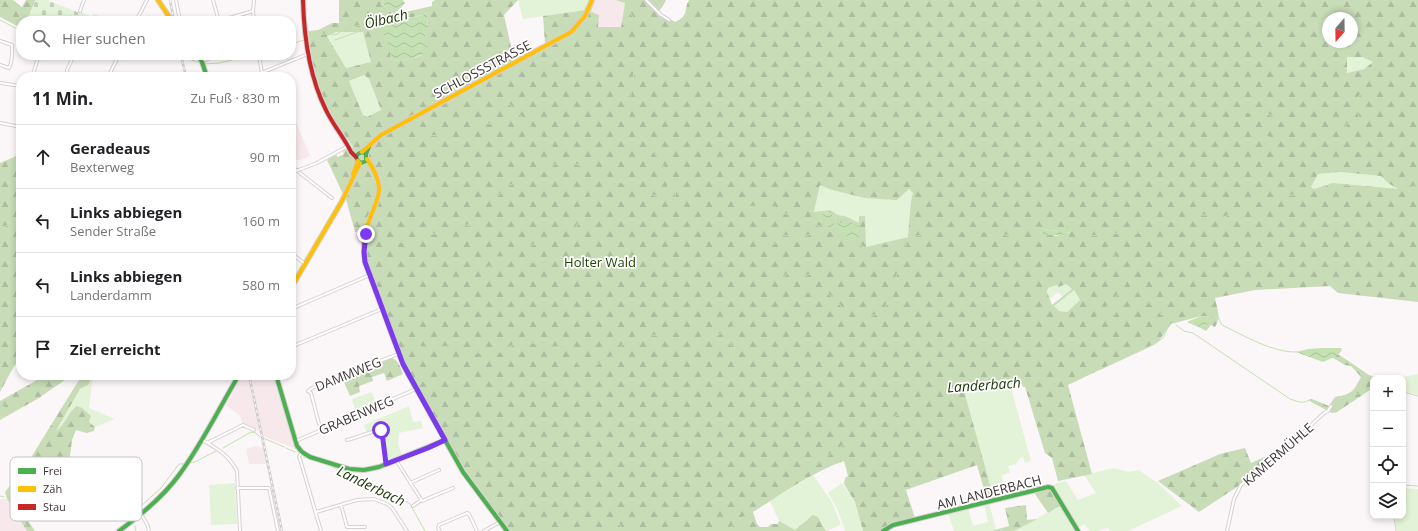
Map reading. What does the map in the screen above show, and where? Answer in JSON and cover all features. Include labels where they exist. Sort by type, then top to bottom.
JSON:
[{"type":"main road","points":[[158,0],[169,16]]},
{"type":"main road","points":[[303,0],[308,54],[315,84],[325,107],[349,148],[375,170],[379,182],[380,192],[369,222],[364,242],[365,262],[398,354],[416,389],[470,482],[507,531]]},
{"type":"main road","name":"SCHLOSSSTRASSE","points":[[296,279],[342,201],[352,180],[353,172],[371,145],[381,136],[402,124],[566,35],[576,28],[582,21],[592,0]]},
{"type":"main road","points":[[200,60],[205,72]]},
{"type":"main road","points":[[142,513],[162,494],[185,466],[236,380]]},
{"type":"main road","points":[[278,380],[296,441],[302,452],[310,457],[352,469],[372,469],[445,440]]},
{"type":"main road","name":"AM LANDERBACH","points":[[883,531],[893,525],[1048,487],[1052,488],[1078,531]]},
{"type":"main road","points":[[119,531],[132,521]]},
{"type":"street","points":[[80,11],[84,0]]},
{"type":"street","points":[[139,16],[147,0]]},
{"type":"street","points":[[176,0],[179,16]]},
{"type":"street","points":[[213,0],[218,16]]},
{"type":"street","points":[[254,0],[254,16]]},
{"type":"street","points":[[646,0],[661,15],[669,20]]},
{"type":"street","points":[[236,16],[253,11]]},
{"type":"street","points":[[0,41],[12,45],[12,60],[10,67],[0,65]]},
{"type":"street","points":[[296,59],[308,54]]},
{"type":"street","points":[[34,72],[37,60]]},
{"type":"street","points":[[67,72],[72,60]]},
{"type":"street","points":[[110,72],[116,60]]},
{"type":"street","points":[[202,64],[210,60]]},
{"type":"street","points":[[260,60],[262,72]]},
{"type":"street","points":[[264,72],[293,60]]},
{"type":"street","points":[[0,83],[16,85]]},
{"type":"street","points":[[0,123],[16,127]]},
{"type":"street","points":[[332,198],[297,171],[349,148]]},
{"type":"street","points":[[296,257],[305,264]]},
{"type":"street","points":[[296,307],[370,275]]},
{"type":"street","points":[[296,345],[382,309]]},
{"type":"street","name":"DAMMWEG","points":[[319,424],[311,393],[308,391],[398,354]]},
{"type":"street","name":"GRABENWEG","points":[[296,441],[416,389]]},
{"type":"street","name":"KAMERMÜHLE","points":[[1227,531],[1234,499],[1241,485],[1271,457],[1290,446],[1324,413],[1328,411],[1331,406]]},
{"type":"street","points":[[207,443],[243,425],[254,430]]},
{"type":"street","points":[[347,440],[381,430],[386,464]]},
{"type":"street","points":[[201,439],[222,452],[232,462],[237,474],[240,531]]},
{"type":"street","points":[[302,452],[299,457],[321,531]]},
{"type":"street","points":[[396,460],[420,500]]},
{"type":"street","points":[[410,483],[439,470]]},
{"type":"street","points":[[237,488],[269,488],[278,531]]},
{"type":"street","points":[[413,506],[420,500],[423,501],[452,488]]},
{"type":"street","points":[[316,512],[357,500],[370,498],[380,501],[392,508],[408,531]]},
{"type":"street","points":[[341,505],[347,527],[365,526]]},
{"type":"street","points":[[440,531],[438,528],[439,525],[467,512],[477,531]]},
{"type":"street","points":[[142,516],[149,531]]},
{"type":"street","points":[[484,531],[500,522]]},
{"type":"shaded area","points":[[595,0],[616,0],[625,3],[621,27],[598,27],[591,12]]},
{"type":"shaded area","points":[[296,121],[310,156],[296,159]]},
{"type":"shaded area","points":[[239,380],[275,380],[296,449],[263,436],[283,531],[280,531],[266,464],[249,464],[246,449],[255,446],[262,448],[260,431],[243,425],[240,416],[226,405]]},
{"type":"shaded area","points":[[0,499],[7,499],[10,504],[10,521],[21,521],[27,531],[0,531]]},
{"type":"green space","points":[[0,0],[13,0],[22,7],[26,0],[36,0],[28,16],[16,16],[16,25],[0,17]]},
{"type":"green space","points":[[36,0],[49,0],[90,16],[28,16]]},
{"type":"green space","name":"Holter Wald","points":[[339,0],[382,0],[387,9],[391,12],[396,12],[397,14],[432,6],[432,2],[435,0],[518,0],[504,15],[514,60],[545,44],[543,16],[586,10],[589,0],[595,0],[591,12],[599,15],[598,27],[621,27],[625,3],[616,0],[666,0],[659,12],[675,22],[683,17],[689,0],[1418,0],[1418,302],[1338,293],[1330,286],[1255,290],[1215,298],[1219,316],[1215,327],[1211,325],[1206,331],[1202,329],[1214,317],[1201,316],[1171,324],[1158,342],[1068,385],[1092,474],[1058,481],[1052,458],[1045,453],[1025,387],[1023,387],[1022,384],[963,387],[994,499],[987,500],[977,465],[906,490],[915,518],[893,524],[881,531],[863,531],[855,502],[844,484],[845,478],[848,476],[844,461],[809,477],[753,512],[757,524],[760,527],[768,527],[771,524],[778,524],[779,521],[795,530],[813,515],[818,517],[826,531],[510,531],[460,463],[405,365],[367,261],[366,252],[368,232],[355,232],[346,199],[343,197],[327,160],[336,155],[338,157],[344,154],[343,151],[353,147],[331,115],[324,101],[312,62],[308,31],[318,30],[332,23],[339,23]],"holes":[[[427,13],[428,27],[425,35],[426,38],[422,55],[411,59],[392,61],[390,54],[391,21]],[[336,32],[363,32],[371,62],[346,68],[327,36]],[[1347,57],[1362,57],[1373,62],[1364,69],[1347,73]],[[364,75],[369,79],[381,110],[367,117],[363,115],[349,81]],[[1340,172],[1381,176],[1388,183],[1398,189],[1333,183],[1314,189],[1311,187],[1318,174]],[[820,185],[829,189],[864,198],[897,200],[909,189],[913,193],[910,207],[908,237],[866,247],[865,216],[859,216],[859,223],[845,216],[838,215],[830,210],[814,212]],[[829,212],[836,217],[832,228],[818,221],[820,214]],[[1037,226],[1055,231],[1060,230],[1065,226],[1071,227],[1071,232],[1059,236],[1042,234]],[[1066,284],[1072,289],[1052,305],[1047,292],[1048,288],[1057,285],[1059,287]],[[1074,290],[1080,300],[1067,312],[1059,311],[1054,306]]]},
{"type":"green space","points":[[518,0],[589,0],[586,10],[523,19]]},
{"type":"green space","points":[[336,32],[364,32],[371,62],[346,68],[327,35]]},
{"type":"green space","points":[[1347,57],[1362,57],[1374,61],[1364,69],[1347,73]]},
{"type":"green space","points":[[364,75],[369,79],[381,111],[367,117],[363,115],[349,81]]},
{"type":"green space","points":[[16,156],[16,364],[0,392],[0,163]]},
{"type":"green space","points":[[1340,172],[1381,176],[1388,183],[1399,189],[1333,183],[1314,189],[1311,187],[1318,174]]},
{"type":"green space","points":[[820,185],[829,189],[911,190],[913,193],[910,207],[908,237],[866,247],[859,224],[830,210],[814,213]]},
{"type":"green space","points":[[1066,284],[1072,289],[1063,297],[1058,292],[1049,300],[1047,292],[1048,288],[1057,285],[1059,287]]},
{"type":"green space","points":[[1074,290],[1080,300],[1067,312],[1059,311],[1053,306]]},
{"type":"green space","points":[[1338,354],[1370,375],[1370,390],[1337,412],[1332,413],[1311,402],[1309,399],[1329,406],[1335,397],[1351,392],[1361,377],[1351,366],[1345,365],[1333,358]]},
{"type":"green space","points":[[390,358],[397,361],[403,374],[387,381],[384,373],[372,377],[373,381],[359,386],[360,392],[350,396],[342,378]]},
{"type":"green space","points":[[1418,374],[1418,395],[1406,392],[1406,376]]},
{"type":"green space","points":[[37,380],[65,380],[39,398],[0,420],[0,401]]},
{"type":"green space","points":[[79,380],[90,380],[88,385],[80,389],[56,431],[77,406],[82,408],[91,416],[89,422],[95,427],[94,431],[87,433],[76,430],[72,440],[70,457],[31,457]]},
{"type":"green space","points":[[90,380],[92,380],[89,408],[115,419],[95,427],[72,410],[63,425],[55,433],[80,389],[88,385]]},
{"type":"green space","points":[[1010,384],[1031,461],[1025,463],[1023,457],[1021,457],[1016,464],[1008,466],[1010,473],[1002,475],[1003,488],[997,491],[1000,497],[994,499],[963,387]]},
{"type":"green space","points":[[372,392],[376,405],[356,413],[352,399]]},
{"type":"green space","points":[[409,406],[413,422],[421,421],[423,428],[399,433],[398,444],[402,455],[389,460],[386,458],[382,427],[367,433],[364,425]]},
{"type":"green space","points":[[1245,448],[1251,463],[1269,455],[1270,456],[1237,487],[1199,512],[1158,481],[1220,454]]},
{"type":"green space","points":[[1114,468],[1128,472],[1139,470],[1160,485],[1182,506],[1128,531],[1110,531],[1108,528],[1090,531],[1084,524],[1078,528],[1053,486],[1057,483],[1066,481],[1078,500],[1096,493],[1084,475]]},
{"type":"green space","points":[[813,475],[832,502],[841,525],[827,531],[818,517],[795,530],[779,521],[770,501]]},
{"type":"green space","points":[[235,483],[237,524],[211,525],[209,485]]},
{"type":"green space","points":[[842,483],[855,502],[863,531],[845,531],[837,508],[828,493]]},
{"type":"green space","points":[[10,485],[10,504],[7,499],[5,492]]},
{"type":"green space","points":[[1048,488],[1052,489],[1061,505],[1048,513],[1033,491]]},
{"type":"green space","points":[[1406,488],[1418,489],[1418,531],[1397,531],[1395,519],[1406,519]]},
{"type":"green space","points":[[989,503],[996,529],[991,531],[954,531],[948,513],[968,508],[973,526],[988,522],[984,504]]},
{"type":"green space","points":[[1026,505],[1027,520],[1037,519],[1014,531],[991,531],[1009,526],[1005,508]]},
{"type":"green space","points":[[1061,505],[1077,531],[1014,531]]},
{"type":"green space","points":[[21,521],[28,521],[35,531],[27,531]]},
{"type":"water","points":[[382,0],[403,0],[405,3],[395,12],[390,12],[384,6]]},
{"type":"water","points":[[427,13],[428,27],[425,35],[428,46],[426,53],[411,59],[392,61],[390,46],[385,39],[385,25]]},
{"type":"water","points":[[829,212],[836,217],[832,229],[818,221],[818,216],[820,214]]},
{"type":"water","points":[[848,221],[859,227],[859,237],[857,239],[848,237],[836,230],[838,223]]},
{"type":"water","points":[[1037,226],[1055,231],[1060,230],[1065,226],[1071,227],[1072,232],[1065,233],[1059,238],[1058,235],[1045,235],[1036,230]]},
{"type":"water","points":[[1201,316],[1214,317],[1203,329],[1187,322]]},
{"type":"water","points":[[1341,348],[1342,350],[1337,356],[1323,362],[1296,352],[1308,349]]},
{"type":"waterway","points":[[380,0],[383,10],[391,17]]},
{"type":"waterway","name":"Ölbach","points":[[307,38],[431,8],[446,0]]},
{"type":"waterway","points":[[630,0],[629,10],[638,29],[637,41]]},
{"type":"waterway","points":[[377,12],[377,10],[382,8]]},
{"type":"waterway","name":"Ölbach","points":[[0,20],[16,28]]},
{"type":"waterway","name":"Ölbach","points":[[371,27],[384,25]]},
{"type":"waterway","name":"Ölbach","points":[[335,40],[366,29]]},
{"type":"waterway","name":"Ölbach","points":[[327,33],[335,35],[341,30]]},
{"type":"waterway","name":"Ölbach","points":[[296,42],[304,40]]},
{"type":"waterway","points":[[637,44],[629,117],[664,167]]},
{"type":"waterway","name":"Ölbach","points":[[191,60],[201,63]]},
{"type":"waterway","name":"Ölbach","points":[[204,64],[220,63],[232,60]]},
{"type":"waterway","points":[[502,75],[506,101],[566,160],[627,185]]},
{"type":"waterway","points":[[1314,147],[1300,149],[1279,139],[1255,134],[1242,124],[1242,112],[1247,112],[1254,115],[1266,113],[1290,127],[1300,127],[1319,134],[1334,132],[1345,127],[1351,119],[1359,118],[1356,101],[1366,89]]},
{"type":"waterway","points":[[499,120],[506,117],[524,119]]},
{"type":"waterway","points":[[444,138],[465,138],[475,133],[485,123],[492,124],[497,121]]},
{"type":"waterway","points":[[420,142],[430,136],[441,137]]},
{"type":"waterway","points":[[1316,147],[1330,151],[1341,149],[1354,151],[1387,150]]},
{"type":"waterway","points":[[1390,150],[1418,147]]},
{"type":"waterway","points":[[525,176],[550,169],[562,158]]},
{"type":"waterway","points":[[666,171],[675,184],[674,189],[676,191],[674,202]]},
{"type":"waterway","points":[[586,204],[598,180],[601,179],[603,175]]},
{"type":"waterway","points":[[367,251],[468,225],[475,209],[480,208],[488,199],[498,196],[507,187],[522,178]]},
{"type":"waterway","points":[[656,179],[664,179],[668,183],[667,186],[674,189]]},
{"type":"waterway","points":[[1305,193],[1332,184],[1402,190],[1418,185]]},
{"type":"waterway","points":[[631,186],[678,205]]},
{"type":"waterway","points":[[1110,233],[1132,235],[1156,230],[1174,220],[1194,215],[1208,215],[1221,218],[1241,211],[1245,204],[1252,201],[1257,202],[1271,198],[1303,193]]},
{"type":"waterway","points":[[680,206],[690,210],[725,208]]},
{"type":"waterway","points":[[727,208],[759,206],[776,207],[780,212],[806,220],[871,250],[872,248],[876,248],[880,245],[937,231],[991,232],[1040,242],[1072,240],[1107,233]]},
{"type":"waterway","points":[[558,251],[567,247],[585,208]]},
{"type":"waterway","points":[[0,227],[16,224]]},
{"type":"waterway","points":[[467,236],[469,225]]},
{"type":"waterway","points":[[1016,237],[1024,228],[1037,228]]},
{"type":"waterway","points":[[762,241],[777,240],[783,235],[806,236],[811,234],[822,237],[828,232]]},
{"type":"waterway","points":[[1107,234],[1112,251]]},
{"type":"waterway","points":[[781,279],[788,273],[805,267],[815,256],[824,250],[837,235]]},
{"type":"waterway","points":[[786,248],[804,236]]},
{"type":"waterway","points":[[774,245],[776,241]]},
{"type":"waterway","points":[[901,263],[907,241]]},
{"type":"waterway","points":[[480,280],[487,268],[494,263],[497,257],[503,257],[519,248],[528,247],[535,244],[543,249],[553,251],[554,253]]},
{"type":"waterway","points":[[803,277],[842,260],[860,246]]},
{"type":"waterway","points":[[1113,253],[1123,274],[1143,298],[1160,312],[1160,314],[1170,317],[1170,323]]},
{"type":"waterway","points":[[528,261],[534,263],[553,254]]},
{"type":"waterway","points":[[1086,291],[1098,279],[1104,269],[1116,258]]},
{"type":"waterway","points":[[790,342],[800,331],[819,329],[827,331],[840,329],[884,311],[900,265]]},
{"type":"waterway","points":[[1091,278],[1097,280]]},
{"type":"waterway","points":[[1094,322],[1097,316],[1124,288],[1127,279]]},
{"type":"waterway","points":[[1096,289],[1104,295],[1114,298]]},
{"type":"waterway","points":[[779,308],[785,310],[797,299],[807,293],[817,290],[823,291],[831,296],[844,309],[853,322]]},
{"type":"waterway","points":[[891,293],[894,300],[928,331]]},
{"type":"waterway","points":[[1110,302],[1116,312],[1113,317]]},
{"type":"waterway","points":[[713,338],[767,305]]},
{"type":"waterway","points":[[769,307],[777,308]]},
{"type":"waterway","name":"Landerbach","points":[[726,531],[749,512],[797,481],[835,450],[865,431],[902,413],[935,387],[942,388],[955,384],[972,385],[979,383],[1058,382],[1063,379],[1070,379],[1101,369],[1153,345],[1163,338],[1169,325],[1173,322],[1207,311],[1213,311],[1217,315]]},
{"type":"waterway","name":"Landerbach","points":[[1218,317],[1222,325],[1258,343],[1278,350],[1297,352]]},
{"type":"waterway","name":"Landerbach","points":[[1176,325],[1184,331],[1193,333],[1290,399],[1298,402],[1310,400]]},
{"type":"waterway","points":[[605,360],[612,356],[628,340],[640,336],[641,333],[647,332],[652,335],[665,336],[670,332],[675,332],[685,336],[685,338],[690,342],[696,338],[697,340],[704,340],[709,337],[713,338]]},
{"type":"waterway","points":[[715,339],[721,339],[724,342],[731,342],[731,345],[733,346],[739,344],[758,350],[767,346],[782,349],[787,347],[789,344]]},
{"type":"waterway","points":[[505,352],[509,347],[520,341],[562,347],[574,356],[582,368],[589,368],[602,362]]},
{"type":"waterway","points":[[404,356],[406,351],[415,346],[444,346],[466,353],[478,353],[488,350],[490,352],[502,352]]},
{"type":"waterway","points":[[0,350],[16,347]]},
{"type":"waterway","name":"Landerbach","points":[[1340,358],[1370,378]]},
{"type":"waterway","points":[[0,374],[9,374],[16,361]]},
{"type":"waterway","points":[[0,407],[4,406],[8,401],[19,402],[20,398],[28,396],[32,397],[35,387],[50,380]]},
{"type":"waterway","name":"Landerbach","points":[[1331,409],[1336,408],[1349,398],[1366,390]]},
{"type":"waterway","name":"Landerbach","points":[[1406,393],[1418,396]]},
{"type":"waterway","name":"Landerbach","points":[[1312,401],[1328,408]]},
{"type":"waterway","name":"Landerbach","points":[[223,448],[251,432],[256,433],[260,437]]},
{"type":"waterway","name":"Landerbach","points":[[263,438],[284,447]]},
{"type":"waterway","name":"Landerbach","points":[[286,448],[295,452]]},
{"type":"waterway","name":"Landerbach","points":[[188,463],[195,462],[216,451]]},
{"type":"waterway","name":"Landerbach","points":[[304,457],[326,464],[404,500],[410,504],[425,531]]},
{"type":"waterway","name":"Landerbach","points":[[142,505],[161,488],[179,464],[185,464]]},
{"type":"waterway","points":[[1406,485],[1418,486]]},
{"type":"waterway","points":[[0,496],[4,497]]},
{"type":"waterway","name":"Landerbach","points":[[560,531],[563,525],[569,520],[591,518],[598,514],[602,515],[606,508],[614,508],[618,511],[617,519],[623,531]]},
{"type":"waterway","points":[[1394,519],[1396,531]]},
{"type":"waterway","points":[[23,521],[30,531]]},
{"type":"waterway","name":"Landerbach","points":[[135,526],[136,531]]},
{"type":"railway","points":[[170,0],[173,16]]},
{"type":"railway","points":[[182,60],[185,72]]},
{"type":"railway","points":[[250,380],[282,531]]},
{"type":"traffic: fast","points":[[201,60],[205,72]]},
{"type":"traffic: fast","points":[[366,154],[362,152],[358,154],[356,157],[358,161],[361,163],[366,161],[366,154],[369,147]]},
{"type":"traffic: fast","points":[[408,374],[463,472],[507,531]]},
{"type":"traffic: fast","points":[[142,513],[166,491],[179,475],[203,438],[236,380]]},
{"type":"traffic: fast","points":[[277,380],[297,446],[302,452],[310,457],[349,469],[364,470],[379,467],[445,440]]},
{"type":"traffic: fast","points":[[883,531],[893,525],[1048,487],[1052,488],[1078,531]]},
{"type":"traffic: fast","points":[[119,531],[132,521]]},
{"type":"traffic: slow","points":[[158,0],[169,16]]},
{"type":"traffic: slow","points":[[362,152],[381,135],[571,32],[585,16],[592,0]]},
{"type":"traffic: slow","points":[[367,159],[374,171],[379,189],[378,197],[365,234],[365,262],[408,374]]},
{"type":"traffic: slow","points":[[353,174],[358,161]]},
{"type":"traffic: slow","points":[[296,279],[342,201],[360,163]]},
{"type":"traffic: jam","points":[[303,0],[306,43],[315,84],[329,115],[351,152],[356,157]]},
{"type":"route","points":[[366,234],[364,242],[365,262],[398,354],[445,440],[386,464],[381,430]]}]
